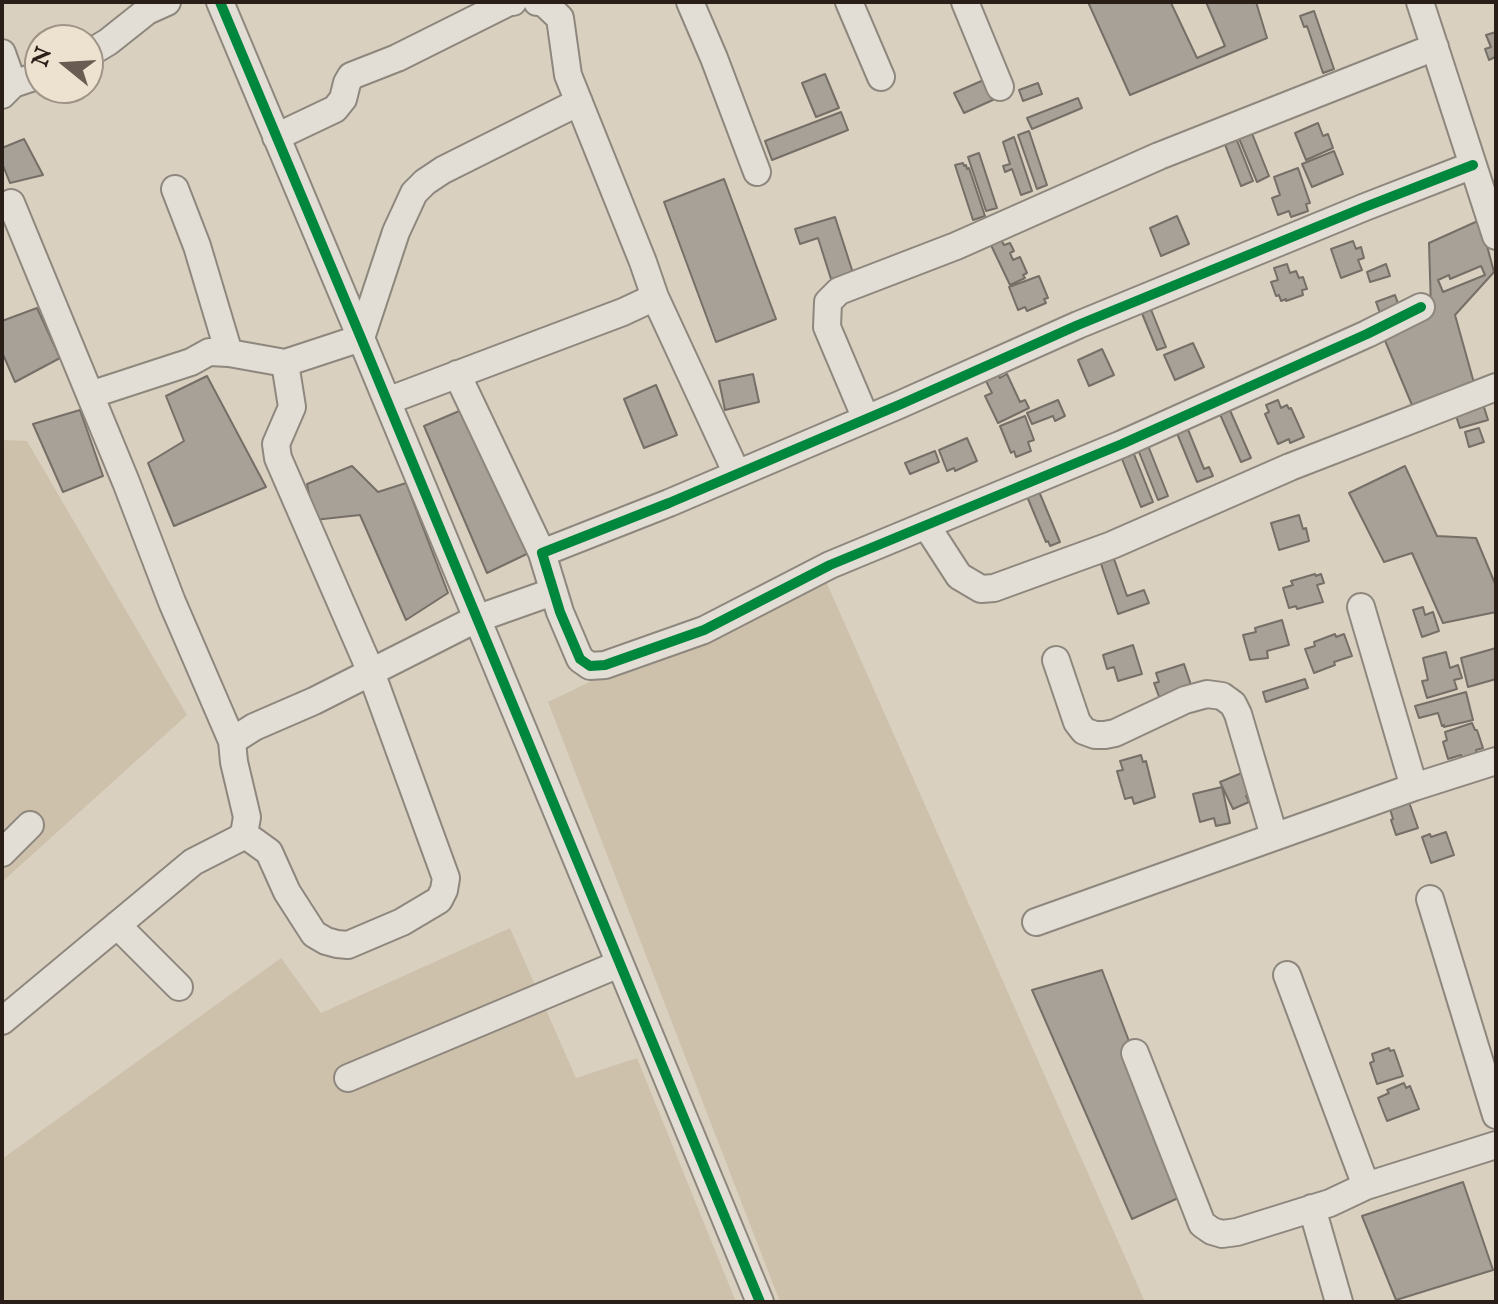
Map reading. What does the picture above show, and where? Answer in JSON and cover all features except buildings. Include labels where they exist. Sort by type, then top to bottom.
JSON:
[{"type":"street","points":[[104,44],[147,11],[167,2]]},
{"type":"street","points":[[220,2],[760,1302]]},
{"type":"street","points":[[276,137],[335,109],[343,99],[351,76],[397,58],[513,2]]},
{"type":"street","points":[[537,2],[569,10],[568,75],[655,297],[737,474]]},
{"type":"street","points":[[690,2],[757,172]]},
{"type":"street","points":[[849,2],[881,77]]},
{"type":"street","points":[[965,2],[1000,87]]},
{"type":"street","points":[[1420,2],[1496,236]]},
{"type":"street","points":[[866,419],[827,327],[828,302],[839,291],[956,246],[1159,156],[1435,47]]},
{"type":"street","points":[[2,53],[8,90]]},
{"type":"street","points":[[361,338],[396,232],[414,193],[443,170],[579,102]]},
{"type":"street","points":[[542,553],[737,474],[1078,325],[1473,165]]},
{"type":"street","points":[[175,189],[197,246],[229,353]]},
{"type":"street","points":[[2,1021],[193,862],[238,839],[244,834],[247,817],[232,741],[172,602],[11,203]]},
{"type":"street","points":[[387,401],[623,312],[655,297]]},
{"type":"street","points":[[457,374],[542,553],[580,659],[590,666],[605,665],[704,630],[830,565],[1122,444],[1421,307]]},
{"type":"street","points":[[90,395],[191,362],[209,352],[285,363],[361,338]]},
{"type":"street","points":[[244,834],[269,852],[287,892],[314,934],[326,941],[348,945],[402,922],[439,900],[444,890],[446,878],[371,672],[278,458],[276,444],[292,407],[285,363]]},
{"type":"street","points":[[926,525],[959,576],[981,589],[994,588],[1112,545],[1290,467],[1496,387]]},
{"type":"street","points":[[232,741],[254,727],[314,701],[476,619],[554,593]]},
{"type":"street","points":[[1361,607],[1414,787]]},
{"type":"street","points":[[1056,660],[1077,722],[1084,731],[1095,735],[1115,733],[1185,700],[1207,694],[1222,696],[1233,704],[1274,836]]},
{"type":"street","points":[[1036,922],[1414,787],[1496,761]]},
{"type":"street","points":[[2,853],[30,825]]},
{"type":"street","points":[[1430,899],[1496,1115]]},
{"type":"street","points":[[117,925],[179,987]]},
{"type":"street","points":[[348,1078],[619,964]]},
{"type":"street","points":[[1287,975],[1366,1186]]},
{"type":"street","points":[[1135,1053],[1202,1224],[1222,1234],[1330,1203],[1366,1186],[1496,1145]]},
{"type":"street","points":[[1312,1208],[1339,1302]]},
{"type":"shaded area","points":[[2,440],[27,441],[187,715],[2,882]]},
{"type":"shaded area","points":[[821,570],[1145,1302],[780,1302],[548,702]]},
{"type":"shaded area","points":[[510,928],[576,1078],[637,1058],[736,1302],[2,1302],[2,1159],[281,958],[321,1013]]},
{"type":"cycle path","points":[[220,2],[760,1302]]},
{"type":"cycle path","points":[[1421,307],[1122,444],[830,565],[704,630],[605,665],[590,666],[580,659],[560,612],[542,553],[669,503],[1078,325],[1473,165]]}]
